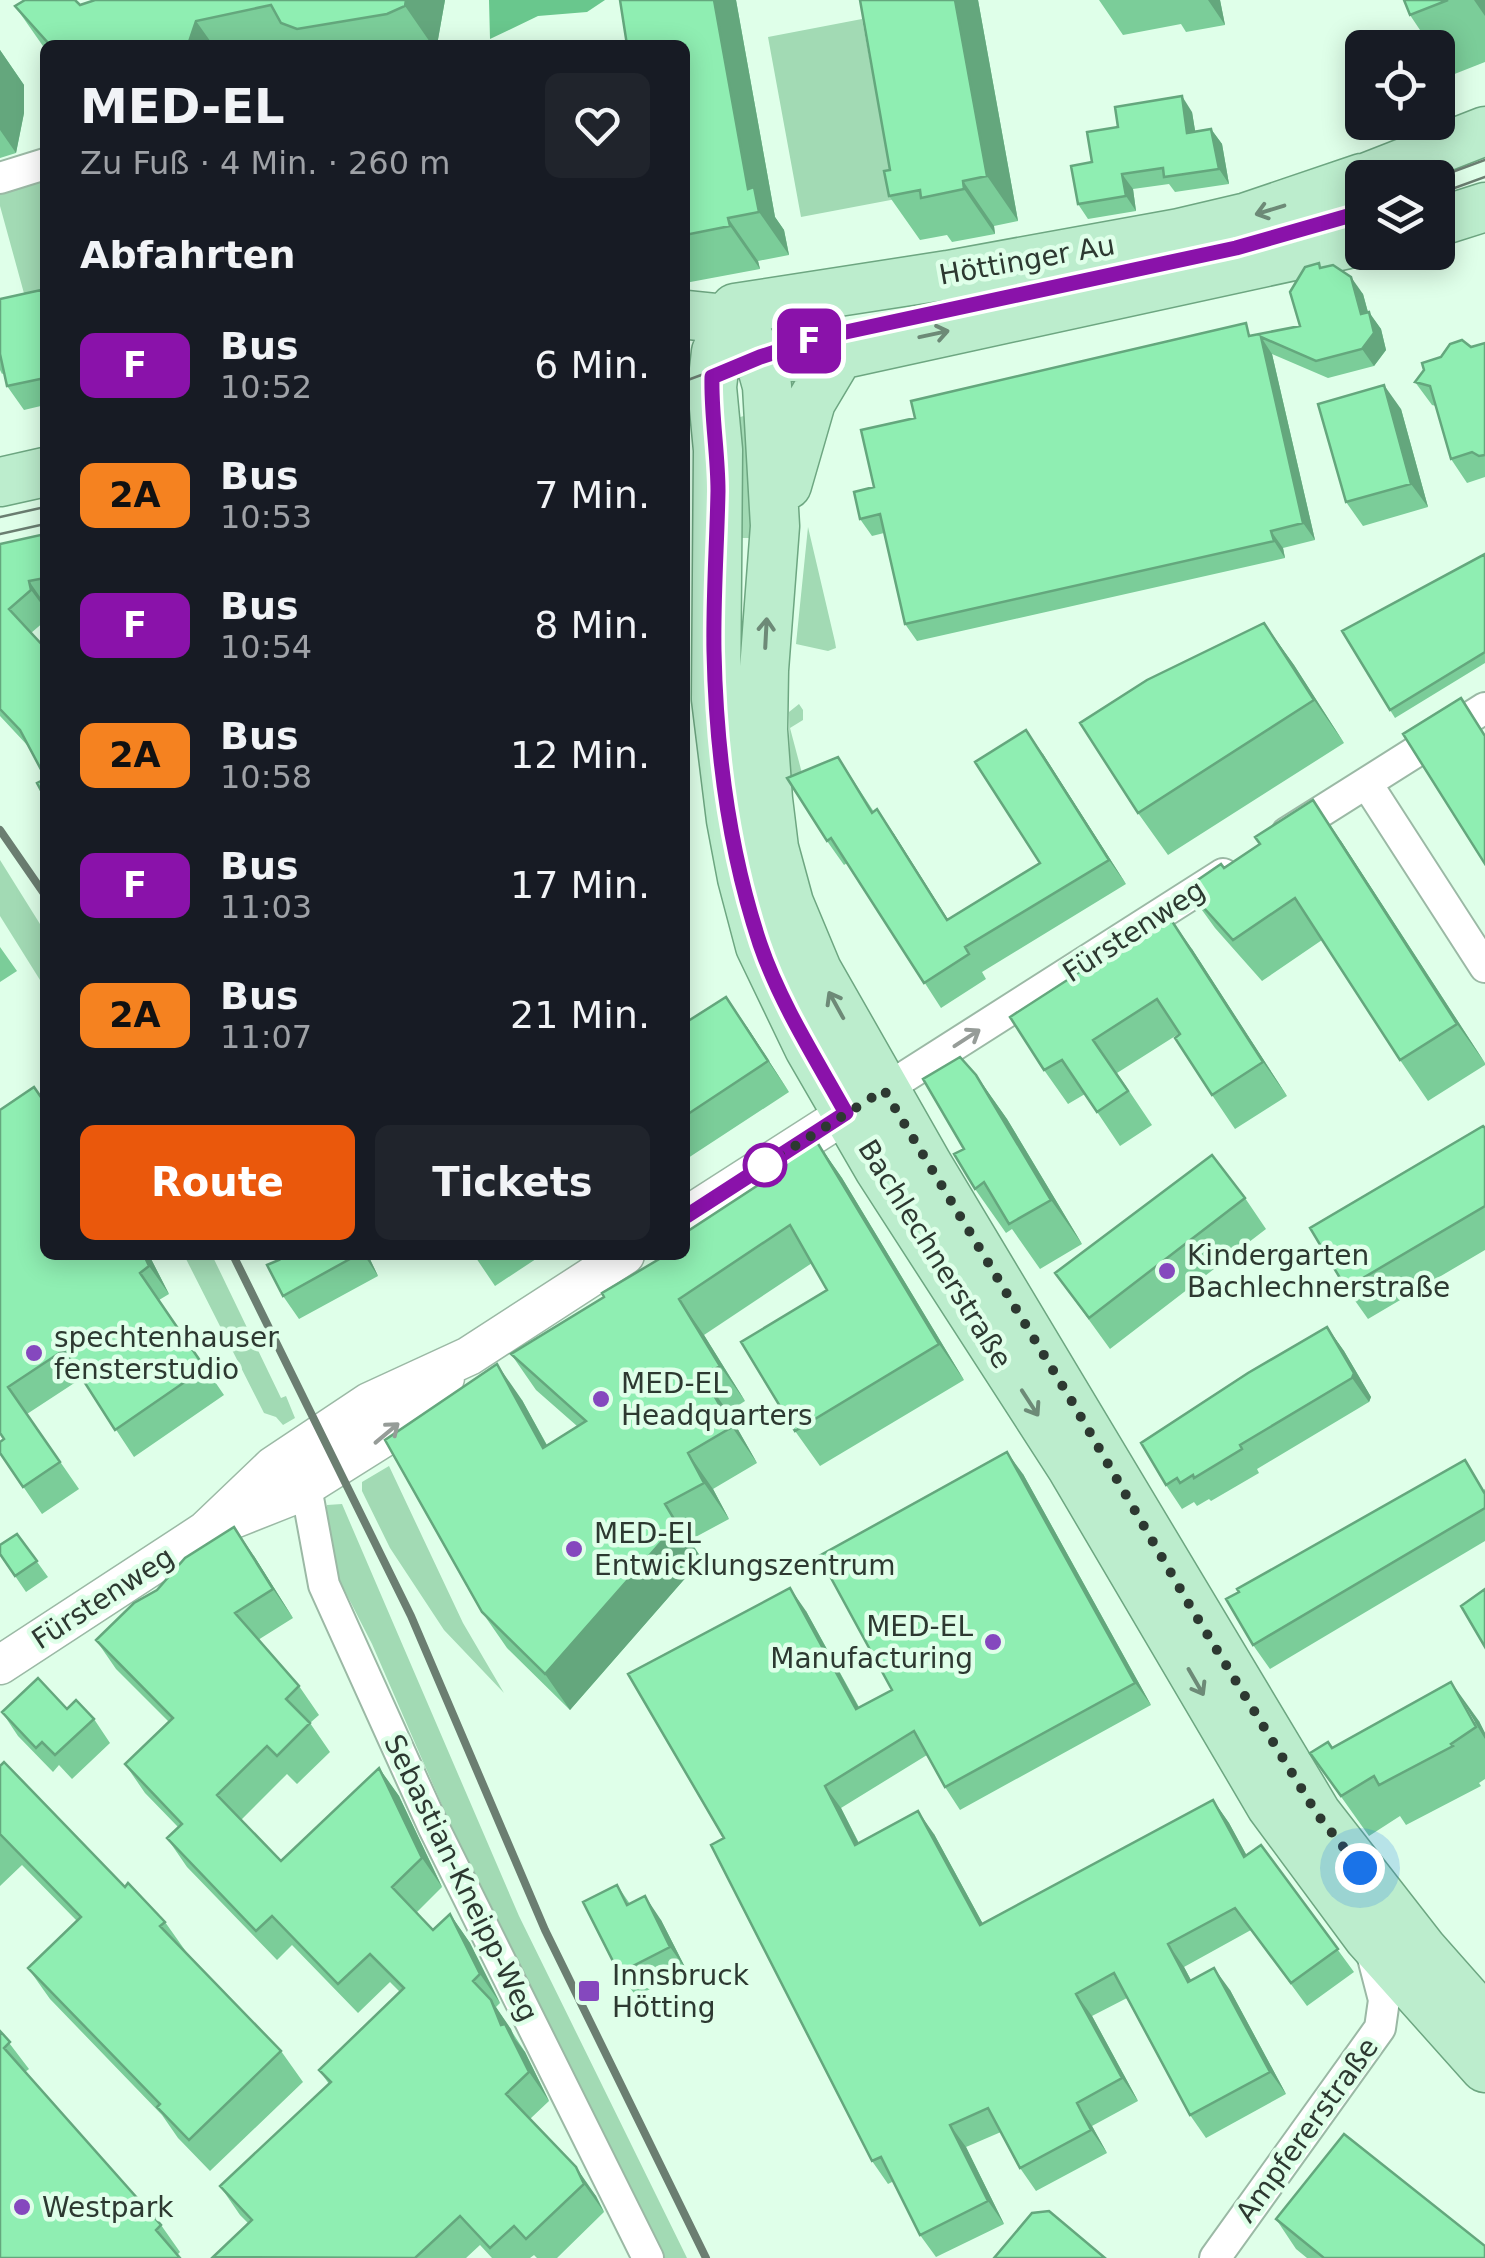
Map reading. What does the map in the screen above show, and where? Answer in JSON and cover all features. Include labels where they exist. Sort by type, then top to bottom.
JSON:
[{"type":"main road","name":"Höttinger Au","points":[[1410,160],[1485,131]]},
{"type":"main road","name":"Höttinger Au","points":[[714,345],[1247,216],[1345,184]]},
{"type":"main road","points":[[1455,217],[1485,207]]},
{"type":"main road","name":"Höttinger Au","points":[[714,345],[812,358],[839,355],[1345,245]]},
{"type":"main road","name":"Bachlechnerstraße","points":[[714,345],[770,404],[775,526],[763,730],[774,848],[789,903],[865,1102],[1072,1468],[1271,1806],[1368,1937],[1485,2068]]},
{"type":"main road","name":"Bachlechnerstraße","points":[[714,345],[718,450],[716,700],[727,795],[760,946],[809,1048],[865,1102],[1317,1814],[1423,1950],[1485,2020]]},
{"type":"main road","points":[[775,526],[812,402],[839,355]]},
{"type":"main road","points":[[0,451],[40,443]]},
{"type":"main road","points":[[0,482],[40,473]]},
{"type":"street","points":[[0,178],[40,166]]},
{"type":"street","name":"Fürstenweg","points":[[690,1214],[1485,708]]},
{"type":"street","points":[[1367,784],[1485,967]]},
{"type":"street","name":"Fürstenweg","points":[[0,1666],[205,1531],[273,1466],[369,1402],[468,1356],[617,1260]]},
{"type":"street","name":"Fürstenweg","points":[[205,1531],[289,1497],[382,1438],[468,1356]]},
{"type":"street","name":"Sebastian-Kneipp-Weg","points":[[306,1487],[324,1585],[434,1828],[648,2258]]},
{"type":"street","name":"Ampfererstraße","points":[[1215,2258],[1380,2028],[1384,2000],[1368,1937]]},
{"type":"green space","points":[[489,0],[605,0],[587,12],[538,16],[490,39]]},
{"type":"green space","points":[[862,19],[896,199],[801,217],[768,37]]},
{"type":"green space","points":[[40,176],[40,294],[25,297],[0,206],[0,191]]},
{"type":"green space","points":[[754,413],[753,538],[735,538],[730,420]]},
{"type":"green space","points":[[808,527],[836,648],[828,651],[796,644]]},
{"type":"green space","points":[[799,704],[803,720],[790,728],[803,777],[790,782],[789,712]]},
{"type":"green space","points":[[0,860],[40,924],[40,980],[0,916]]},
{"type":"green space","points":[[187,1260],[214,1260],[281,1398],[286,1396],[295,1418],[283,1425],[276,1417],[264,1413]]},
{"type":"green space","points":[[389,1466],[463,1623],[504,1693],[444,1630],[390,1548],[362,1491],[362,1482]]},
{"type":"green space","points":[[342,1504],[519,1916],[687,2258],[663,2258],[468,1865],[372,1644],[328,1558],[327,1505]]},
{"type":"building","points":[[25,0],[75,0],[80,5],[95,0],[406,0],[405,6],[387,14],[297,29],[281,23],[271,5],[196,21],[190,40],[46,40],[15,6]]},
{"type":"building","points":[[620,0],[714,0],[748,189],[754,187],[759,212],[728,218],[730,226],[690,234],[690,40],[626,40]]},
{"type":"building","points":[[860,0],[955,0],[987,176],[963,181],[964,189],[921,198],[920,190],[889,196],[884,171],[890,170]]},
{"type":"building","points":[[1404,0],[1448,0],[1410,15]]},
{"type":"building","points":[[1182,96],[1187,133],[1211,129],[1219,169],[1164,177],[1163,168],[1122,174],[1126,196],[1078,204],[1071,166],[1092,162],[1087,132],[1118,127],[1115,107]]},
{"type":"building","points":[[1319,263],[1320,268],[1333,265],[1351,277],[1361,314],[1369,312],[1374,333],[1362,349],[1316,361],[1261,337],[1303,523],[1271,531],[1274,541],[905,624],[880,514],[860,519],[854,492],[874,487],[861,430],[915,418],[911,401],[1246,323],[1249,336],[1300,326],[1290,292],[1305,267]]},
{"type":"building","points":[[40,290],[40,379],[7,386],[0,354],[0,299]]},
{"type":"building","points":[[1462,340],[1471,347],[1485,343],[1485,455],[1472,452],[1451,459],[1430,386],[1415,382],[1424,370],[1422,363],[1441,357],[1450,344]]},
{"type":"building","points":[[1384,385],[1411,484],[1346,502],[1318,404]]},
{"type":"building","points":[[40,535],[40,579],[29,581],[31,590],[9,609],[40,643],[40,768],[20,730],[0,709],[0,544]]},
{"type":"building","points":[[1485,554],[1485,652],[1390,710],[1342,631]]},
{"type":"building","points":[[1264,623],[1314,700],[1138,813],[1080,723],[1147,680]]},
{"type":"building","points":[[1461,698],[1485,736],[1485,864],[1403,734]]},
{"type":"building","points":[[1026,730],[1109,860],[965,947],[969,954],[924,983],[831,838],[827,841],[787,778],[838,757],[872,813],[877,809],[947,920],[1040,863],[975,762]]},
{"type":"building","points":[[1313,800],[1457,1024],[1400,1060],[1295,898],[1233,940],[1186,888],[1260,844],[1255,837]]},
{"type":"building","points":[[1168,915],[1263,1062],[1212,1095],[1175,1038],[1180,1034],[1157,999],[1093,1040],[1128,1091],[1097,1112],[1062,1060],[1044,1070],[1010,1017]]},
{"type":"building","points":[[726,997],[768,1061],[690,1113],[690,1020]]},
{"type":"building","points":[[960,1057],[976,1075],[1051,1200],[1009,1224],[984,1182],[975,1189],[954,1154],[964,1149],[923,1079]]},
{"type":"building","points":[[34,1087],[40,1096],[40,1260],[146,1260],[149,1266],[140,1273],[205,1368],[115,1430],[64,1350],[8,1387],[60,1462],[23,1487],[0,1453],[0,1442],[4,1439],[0,1433],[0,1110]]},
{"type":"building","points":[[1483,1126],[1485,1206],[1346,1288],[1310,1228]]},
{"type":"building","points":[[817,1142],[939,1344],[795,1431],[741,1342],[827,1290],[790,1225],[679,1299],[720,1366],[703,1376],[732,1427],[688,1453],[704,1483],[665,1504],[677,1524],[545,1674],[482,1612],[385,1440],[497,1364],[543,1448],[586,1421],[511,1354],[658,1260],[690,1260],[690,1230],[778,1172],[776,1167]]},
{"type":"building","points":[[1212,1155],[1245,1198],[1089,1318],[1055,1273]]},
{"type":"building","points":[[279,1260],[348,1260],[283,1296],[267,1265]]},
{"type":"building","points":[[1327,1327],[1354,1373],[1352,1378],[1240,1445],[1242,1449],[1194,1478],[1193,1475],[1180,1483],[1177,1478],[1166,1485],[1141,1443]]},
{"type":"building","points":[[1007,1452],[1135,1683],[945,1787],[914,1731],[825,1786],[855,1845],[918,1811],[980,1925],[1213,1800],[1244,1857],[1261,1845],[1338,1949],[1291,1983],[1235,1908],[1168,1944],[1188,1982],[1214,1968],[1270,2072],[1190,2115],[1114,1973],[1076,1994],[1122,2078],[1077,2103],[1091,2130],[1020,2168],[988,2108],[950,2125],[988,2201],[920,2235],[881,2157],[872,2161],[711,1845],[724,1838],[628,1674],[790,1588],[856,1709],[892,1690],[819,1556]]},
{"type":"building","points":[[1465,1460],[1485,1494],[1485,1508],[1253,1645],[1226,1599],[1239,1592],[1237,1589]]},
{"type":"building","points":[[234,1527],[273,1589],[235,1613],[299,1686],[286,1699],[310,1723],[277,1756],[267,1746],[217,1795],[281,1861],[379,1768],[422,1858],[392,1887],[433,1930],[450,1914],[480,1974],[473,1981],[491,2000],[529,2072],[506,2094],[576,2167],[584,2184],[526,2239],[514,2226],[490,2248],[460,2216],[415,2258],[213,2257],[252,2220],[220,2186],[331,2082],[319,2070],[404,1988],[370,1954],[338,1984],[272,1916],[256,1931],[167,1838],[182,1824],[125,1764],[173,1718],[96,1640],[134,1603],[157,1590],[185,1558]]},
{"type":"building","points":[[17,1534],[37,1561],[15,1576],[0,1554],[0,1545]]},
{"type":"building","points":[[1485,1589],[1485,1647],[1461,1606]]},
{"type":"building","points":[[38,1678],[67,1709],[76,1700],[94,1719],[55,1755],[42,1742],[36,1748],[2,1712]]},
{"type":"building","points":[[1451,1682],[1476,1727],[1453,1746],[1379,1785],[1374,1776],[1341,1796],[1310,1753],[1328,1742],[1332,1748]]},
{"type":"building","points":[[4,1762],[125,1887],[128,1883],[165,1922],[160,1926],[281,2051],[189,2140],[157,2107],[160,2104],[28,1968],[81,1917],[0,1834],[0,1766]]},
{"type":"building","points":[[617,1885],[627,1905],[645,1896],[670,1947],[619,1973],[583,1902]]},
{"type":"building","points":[[0,2031],[10,2042],[4,2048],[161,2225],[156,2230],[180,2258],[0,2258]]},
{"type":"building","points":[[1344,2134],[1485,2246],[1485,2258],[1324,2258],[1276,2219]]},
{"type":"building","points":[[1049,2211],[1105,2258],[994,2258],[1032,2213]]},
{"type":"tram line","points":[[1455,171],[1485,160]]},
{"type":"tram line","points":[[1455,188],[1485,177]]},
{"type":"tram line","points":[[690,379],[826,329],[1234,242],[1345,209]]},
{"type":"tram line","points":[[1290,242],[1345,226]]},
{"type":"tram line","points":[[0,517],[40,508]]},
{"type":"tram line","points":[[0,534],[40,525]]},
{"type":"railway","points":[[0,830],[40,888]]},
{"type":"railway","points":[[235,1260],[411,1616],[545,1930],[706,2258]]},
{"type":"bus line","name":"F","points":[[690,1214],[846,1113],[809,1048],[760,946],[742,878],[716,700],[718,450],[712,377],[818,338],[1236,248],[1345,218]]},
{"type":"place","name":"Kindergarten Bachlechnerstraße","points":[[1167,1271]]},
{"type":"place","name":"spechtenhauser fensterstudio","points":[[34,1353]]},
{"type":"place","name":"MED-EL Headquarters","points":[[601,1399]]},
{"type":"place","name":"MED-EL Entwicklungszentrum","points":[[574,1549]]},
{"type":"place","name":"MED-EL Manufacturing","points":[[993,1642]]},
{"type":"place","name":"Innsbruck Hötting","points":[[589,1991]]},
{"type":"place","name":"Westpark","points":[[22,2207]]},
{"type":"route","points":[[765,1165],[884,1090],[1317,1814],[1360,1868]]}]
